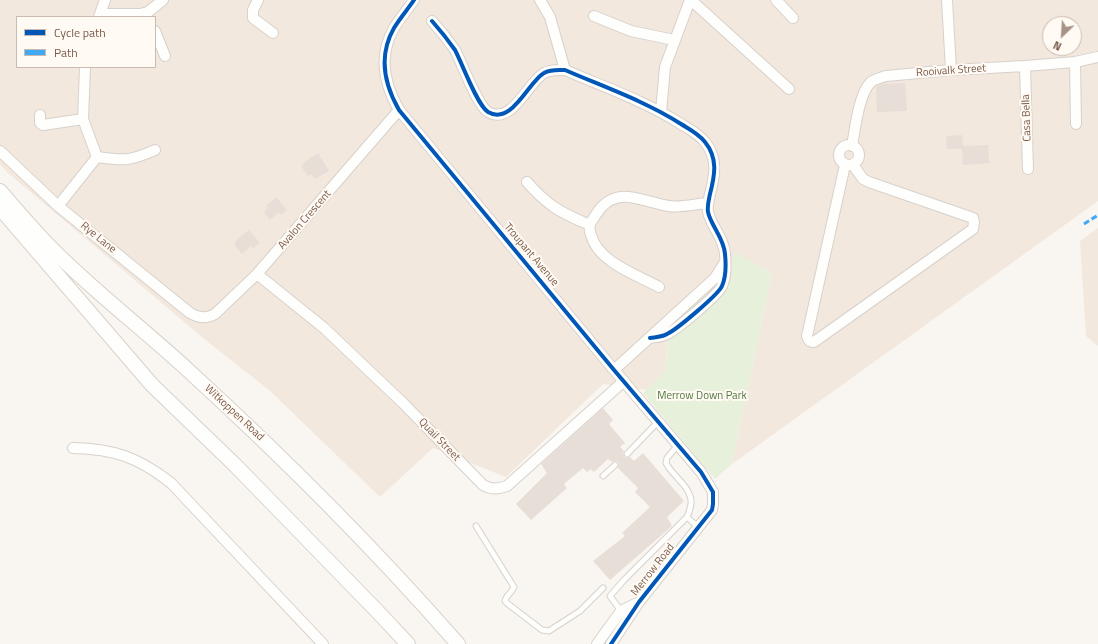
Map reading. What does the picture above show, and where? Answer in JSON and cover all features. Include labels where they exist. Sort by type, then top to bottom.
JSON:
[{"type":"main road","name":"Witkoppen Road","points":[[0,191],[55,252],[110,303],[189,370],[259,436],[351,528],[458,644]]},
{"type":"main road","points":[[0,208],[152,385],[236,466],[372,605],[408,644]]},
{"type":"street","points":[[105,0],[99,15],[149,14],[163,0]]},
{"type":"street","points":[[258,0],[253,10],[253,18],[273,33]]},
{"type":"street","name":"Troupant Avenue","points":[[414,0],[392,32],[384,62],[384,72],[387,84],[399,110],[614,370],[701,472],[713,492],[714,504],[712,510]]},
{"type":"street","points":[[540,0],[550,17],[565,70]]},
{"type":"street","points":[[661,112],[664,71],[674,40],[691,0],[790,89]]},
{"type":"street","points":[[776,0],[793,18]]},
{"type":"street","points":[[947,0],[952,70]]},
{"type":"street","points":[[594,16],[631,31],[674,40]]},
{"type":"street","points":[[432,21],[455,50],[462,68],[484,108],[490,113],[507,113],[540,76],[551,70],[565,70],[661,112],[697,135],[711,150],[715,173],[708,203],[708,211],[723,245],[725,254],[726,272],[721,288],[674,330],[666,335],[650,338],[614,370]]},
{"type":"street","points":[[156,34],[165,56]]},
{"type":"street","name":"Rooivalk Street","points":[[852,146],[863,94],[870,83],[875,79],[886,76],[952,70],[1075,62],[1098,57]]},
{"type":"street","points":[[1075,62],[1076,124]]},
{"type":"street","name":"Casa Bella","points":[[1026,66],[1028,169]]},
{"type":"street","points":[[85,68],[84,119],[97,157]]},
{"type":"street","name":"Avalon Crescent","points":[[202,318],[207,318],[215,314],[258,274],[399,110]]},
{"type":"street","points":[[40,115],[40,123],[43,125],[84,119]]},
{"type":"street","points":[[849,165],[807,336],[809,341],[812,342],[973,229],[974,226],[973,218],[863,179],[849,165],[840,158],[840,152],[846,146],[852,146],[858,150],[860,155],[857,162],[849,165]]},
{"type":"street","points":[[97,157],[127,160],[155,150]]},
{"type":"street","name":"Rye Lane","points":[[0,152],[58,206],[190,313],[202,318]]},
{"type":"street","points":[[58,206],[97,157]]},
{"type":"street","points":[[527,182],[540,197],[553,208],[590,224]]},
{"type":"street","points":[[659,287],[617,265],[602,254],[592,239],[589,230],[590,224],[598,211],[604,205],[610,200],[621,197],[629,197],[670,206],[708,203]]},
{"type":"street","name":"Quail Street","points":[[258,274],[324,328],[403,403],[483,485],[487,487],[498,488],[507,486],[624,381]]},
{"type":"street","points":[[73,448],[96,448],[118,453],[153,469],[171,483],[323,644]]},
{"type":"street","name":"Merrow Road","points":[[597,644],[624,614],[639,602],[712,510]]},
{"type":"street","points":[[611,644],[624,614]]},
{"type":"lane","points":[[627,454],[658,422]]},
{"type":"lane","points":[[624,614],[610,596],[687,517],[691,506],[689,493],[666,463],[667,458],[678,445]]},
{"type":"lane","points":[[603,476],[615,465]]},
{"type":"lane","points":[[687,517],[698,527]]},
{"type":"lane","points":[[476,526],[514,587],[505,598],[505,601],[542,630],[549,631],[580,611],[603,588]]},
{"type":"shaded area","points":[[0,0],[1098,0],[1098,201],[732,464],[772,273],[734,253],[728,289],[668,339],[665,372],[646,390],[603,384],[506,477],[433,448],[380,497],[269,390],[208,342],[8,173],[0,164]]},
{"type":"shaded area","points":[[1098,228],[1098,346],[1086,336],[1080,241]]},
{"type":"green space","name":"Merrow Down Park","points":[[734,252],[772,273],[732,464],[715,479],[643,393],[665,372],[668,339],[728,289]]},
{"type":"building","points":[[905,83],[907,111],[877,112],[876,87],[882,84]]},
{"type":"building","points":[[962,135],[963,146],[988,145],[989,163],[963,165],[962,149],[947,149],[946,136]]},
{"type":"building","points":[[318,153],[329,171],[315,179],[311,174],[308,176],[301,166]]},
{"type":"building","points":[[276,197],[287,210],[281,215],[279,212],[270,220],[264,212],[268,208],[266,206]]},
{"type":"building","points":[[249,230],[260,243],[253,248],[251,246],[242,254],[234,244],[236,243],[235,241]]},
{"type":"building","points":[[603,408],[613,420],[609,424],[625,443],[620,447],[624,451],[624,457],[630,457],[634,461],[643,453],[684,501],[667,517],[672,526],[610,580],[593,561],[625,536],[622,533],[650,507],[635,492],[638,488],[618,468],[618,462],[612,462],[608,459],[594,472],[591,469],[587,472],[583,468],[564,484],[567,488],[531,520],[516,504],[547,473],[541,464]]},
{"type":"marked path","points":[[1084,224],[1098,215]]},
{"type":"cycle path","points":[[414,0],[394,28],[386,49],[385,70],[387,80],[399,110],[614,370],[701,472],[713,492],[712,510],[639,602],[611,644]]},
{"type":"cycle path","points":[[432,21],[455,50],[479,101],[488,112],[497,115],[505,113],[519,101],[544,73],[552,70],[565,70],[653,108],[694,132],[705,142],[714,160],[714,173],[708,210],[724,248],[726,266],[722,286],[713,297],[679,326],[665,335],[650,338]]}]
